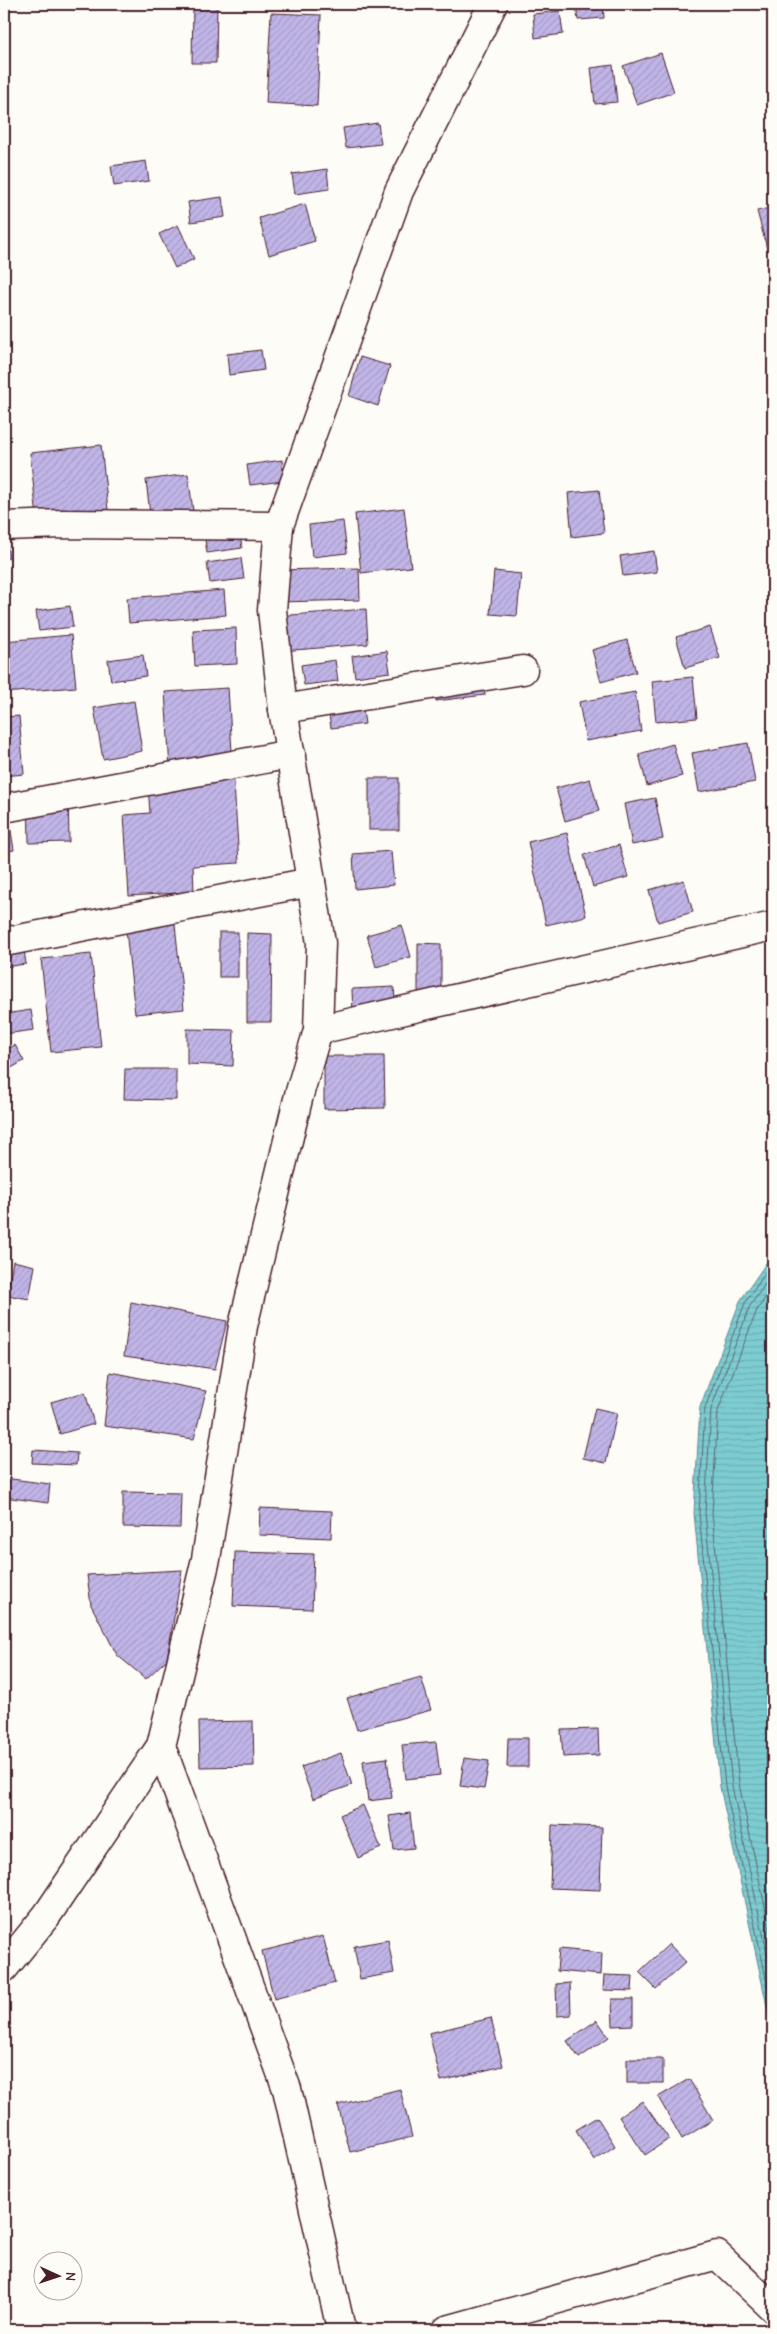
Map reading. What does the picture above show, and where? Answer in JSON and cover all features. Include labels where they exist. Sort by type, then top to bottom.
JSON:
[{"type":"street","points":[[4,1968],[47,1915],[161,1746],[206,1559],[243,1326],[299,1095],[318,1030],[321,943],[283,709],[272,610],[280,526],[399,190],[493,4]]},
{"type":"street","points":[[4,526],[63,524],[280,526]]},
{"type":"street","points":[[283,709],[523,670]]},
{"type":"street","points":[[4,808],[291,754]]},
{"type":"street","points":[[4,942],[311,882]]},
{"type":"street","points":[[318,1030],[773,926]]},
{"type":"street","points":[[161,1746],[287,2089],[341,2329],[343,2330]]},
{"type":"street","points":[[447,2330],[717,2255],[773,2308]]},
{"type":"water","points":[[773,1253],[773,2034],[720,1787],[694,1513],[700,1407],[740,1301]]},
{"type":"building","points":[[193,4],[217,4],[216,63],[192,63]]},
{"type":"building","points":[[576,4],[603,4],[604,18],[578,20]]},
{"type":"building","points":[[560,11],[563,34],[535,38],[533,14]]},
{"type":"building","points":[[271,13],[321,15],[317,106],[266,103]]},
{"type":"building","points":[[661,53],[674,92],[637,105],[623,66]]},
{"type":"building","points":[[613,65],[617,102],[595,104],[591,68]]},
{"type":"building","points":[[378,123],[381,144],[346,148],[343,128]]},
{"type":"building","points":[[146,161],[149,181],[114,186],[111,166]]},
{"type":"building","points":[[327,169],[329,189],[295,194],[292,174]]},
{"type":"building","points":[[222,197],[225,217],[191,222],[188,202]]},
{"type":"building","points":[[305,204],[315,241],[269,255],[259,218]]},
{"type":"building","points":[[773,207],[773,271],[757,211]]},
{"type":"building","points":[[178,225],[194,259],[175,268],[159,234]]},
{"type":"building","points":[[773,304],[773,326],[772,327],[769,305]]},
{"type":"building","points":[[261,350],[264,370],[229,375],[227,354]]},
{"type":"building","points":[[360,357],[390,366],[378,406],[349,396]]},
{"type":"building","points":[[101,445],[109,519],[38,527],[30,453]]},
{"type":"building","points":[[282,460],[284,481],[250,485],[247,465]]},
{"type":"building","points":[[188,474],[195,525],[152,531],[146,480]]},
{"type":"building","points":[[599,490],[604,533],[572,537],[568,493]]},
{"type":"building","points":[[404,508],[411,567],[361,573],[355,514]]},
{"type":"building","points":[[343,521],[347,553],[312,557],[309,525]]},
{"type":"building","points":[[239,528],[242,548],[207,553],[204,533]]},
{"type":"building","points":[[4,537],[6,537],[9,558],[4,558]]},
{"type":"building","points":[[654,551],[657,572],[623,576],[620,556]]},
{"type":"building","points":[[241,558],[244,579],[210,583],[207,563]]},
{"type":"building","points":[[359,568],[360,600],[278,602],[277,570]]},
{"type":"building","points":[[494,571],[521,574],[517,616],[490,614]]},
{"type":"building","points":[[224,590],[226,615],[129,623],[127,598]]},
{"type":"building","points":[[70,606],[73,627],[39,631],[36,611]]},
{"type":"building","points":[[366,609],[368,644],[282,651],[279,616]]},
{"type":"building","points":[[710,627],[720,658],[685,668],[676,637]]},
{"type":"building","points":[[236,628],[237,664],[195,666],[193,630]]},
{"type":"building","points":[[71,635],[76,687],[4,693],[4,641]]},
{"type":"building","points":[[627,640],[636,672],[601,682],[592,650]]},
{"type":"building","points":[[387,651],[390,672],[355,677],[352,656]]},
{"type":"building","points":[[143,655],[146,676],[111,681],[108,660]]},
{"type":"building","points":[[335,660],[338,681],[304,685],[301,665]]},
{"type":"building","points":[[693,677],[697,718],[656,722],[652,681]]},
{"type":"building","points":[[483,679],[485,695],[436,701],[434,685]]},
{"type":"building","points":[[228,688],[239,863],[193,866],[194,892],[129,896],[124,815],[150,813],[147,771],[170,769],[165,692]]},
{"type":"building","points":[[635,692],[641,731],[586,741],[579,702]]},
{"type":"building","points":[[134,701],[142,751],[103,759],[94,708]]},
{"type":"building","points":[[362,703],[365,724],[331,728],[328,708]]},
{"type":"building","points":[[19,716],[24,774],[4,776],[4,717]]},
{"type":"building","points":[[748,743],[755,782],[699,792],[692,753]]},
{"type":"building","points":[[673,744],[682,776],[647,786],[639,754]]},
{"type":"building","points":[[369,778],[399,778],[399,830],[369,830]]},
{"type":"building","points":[[590,779],[599,811],[565,821],[556,788]]},
{"type":"building","points":[[68,787],[69,842],[29,843],[28,788]]},
{"type":"building","points":[[655,798],[663,839],[632,845],[624,804]]},
{"type":"building","points":[[6,799],[14,850],[4,852],[4,800]]},
{"type":"building","points":[[567,833],[586,916],[546,925],[528,842]]},
{"type":"building","points":[[619,845],[628,877],[593,887],[584,855]]},
{"type":"building","points":[[391,851],[394,885],[355,889],[353,854]]},
{"type":"building","points":[[684,880],[693,912],[658,922],[649,890]]},
{"type":"building","points":[[174,915],[184,1009],[135,1014],[125,921]]},
{"type":"building","points":[[402,925],[411,957],[376,967],[367,935]]},
{"type":"building","points":[[219,932],[238,932],[238,977],[219,977]]},
{"type":"building","points":[[247,933],[272,934],[271,1022],[247,1022]]},
{"type":"building","points":[[23,943],[26,964],[4,967],[4,946]]},
{"type":"building","points":[[418,943],[441,944],[441,994],[418,994]]},
{"type":"building","points":[[91,954],[101,1047],[51,1052],[41,959]]},
{"type":"building","points":[[394,987],[396,1012],[353,1015],[352,989]]},
{"type":"building","points":[[31,1010],[34,1030],[4,1034],[4,1014]]},
{"type":"building","points":[[187,1029],[234,1030],[233,1066],[187,1064]]},
{"type":"building","points":[[15,1045],[24,1061],[4,1072],[4,1051]]},
{"type":"building","points":[[324,1056],[384,1056],[385,1108],[324,1109]]},
{"type":"building","points":[[125,1069],[176,1069],[176,1100],[124,1099]]},
{"type":"building","points":[[13,1261],[35,1266],[29,1299],[7,1295]]},
{"type":"building","points":[[131,1302],[227,1321],[215,1369],[124,1356]]},
{"type":"building","points":[[110,1372],[206,1391],[194,1439],[104,1426]]},
{"type":"building","points":[[85,1392],[94,1424],[60,1434],[51,1402]]},
{"type":"building","points":[[595,1408],[617,1413],[606,1463],[583,1458]]},
{"type":"building","points":[[33,1450],[77,1453],[76,1465],[32,1463]]},
{"type":"building","points":[[4,1478],[50,1484],[48,1503],[4,1497]]},
{"type":"building","points":[[123,1492],[181,1493],[180,1528],[123,1527]]},
{"type":"building","points":[[260,1508],[332,1511],[331,1538],[259,1535]]},
{"type":"building","points":[[235,1552],[314,1554],[312,1609],[233,1606]]},
{"type":"building","points":[[182,1570],[167,1659],[146,1679],[117,1655],[91,1605],[87,1575]]},
{"type":"building","points":[[421,1677],[431,1710],[357,1730],[347,1698]]},
{"type":"building","points":[[253,1721],[254,1766],[200,1767],[199,1722]]},
{"type":"building","points":[[598,1729],[599,1755],[563,1757],[561,1730]]},
{"type":"building","points":[[508,1738],[528,1738],[528,1767],[507,1767]]},
{"type":"building","points":[[436,1742],[440,1775],[406,1779],[402,1745]]},
{"type":"building","points":[[341,1753],[352,1785],[313,1799],[301,1767]]},
{"type":"building","points":[[387,1758],[392,1798],[368,1801],[363,1761]]},
{"type":"building","points":[[464,1758],[489,1761],[484,1789],[460,1786]]},
{"type":"building","points":[[363,1805],[381,1848],[358,1858],[340,1815]]},
{"type":"building","points":[[410,1813],[414,1848],[394,1850],[389,1816]]},
{"type":"building","points":[[552,1825],[602,1827],[600,1890],[550,1888]]},
{"type":"building","points":[[323,1936],[335,1983],[274,1999],[262,1951]]},
{"type":"building","points":[[388,1940],[394,1973],[360,1979],[354,1946]]},
{"type":"building","points":[[669,1944],[686,1962],[656,1989],[639,1972]]},
{"type":"building","points":[[559,1949],[602,1953],[601,1975],[557,1971]]},
{"type":"building","points":[[604,1975],[633,1976],[632,1991],[603,1990]]},
{"type":"building","points":[[570,1983],[571,2015],[557,2016],[556,1984]]},
{"type":"building","points":[[612,1999],[633,1999],[633,2025],[613,2026]]},
{"type":"building","points":[[491,2018],[503,2066],[441,2081],[429,2033]]},
{"type":"building","points":[[597,2020],[609,2037],[579,2058],[567,2041]]},
{"type":"building","points":[[627,2059],[663,2059],[663,2083],[627,2083]]},
{"type":"building","points":[[689,2079],[713,2120],[682,2139],[658,2097]]},
{"type":"building","points":[[400,2089],[412,2137],[350,2152],[338,2105]]},
{"type":"building","points":[[642,2101],[669,2139],[645,2155],[619,2117]]},
{"type":"building","points":[[597,2117],[615,2146],[594,2160],[576,2130]]}]
